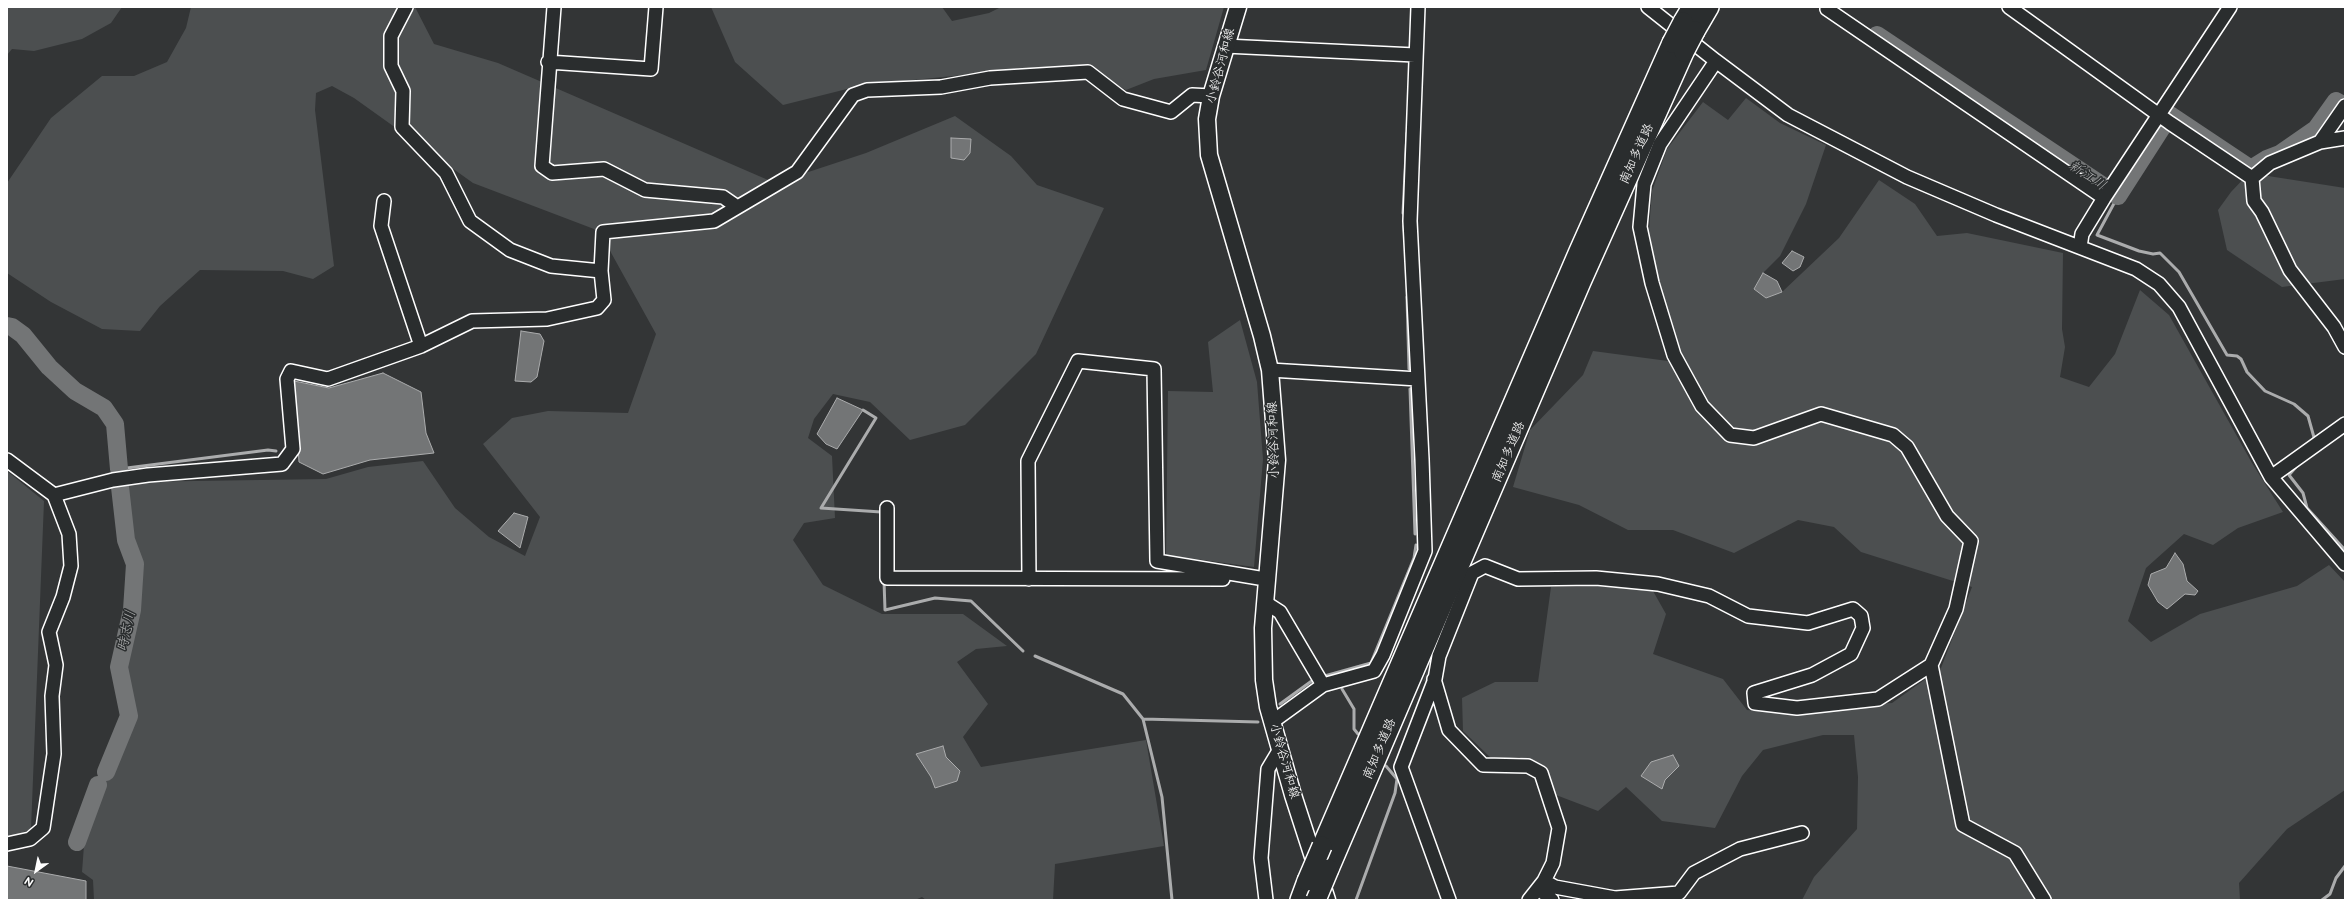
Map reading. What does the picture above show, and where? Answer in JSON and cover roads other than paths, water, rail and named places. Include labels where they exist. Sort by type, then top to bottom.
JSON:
[{"type":"highway","name":"南知多道路","points":[[1316,900],[1581,282],[1690,20],[1709,7]]},
{"type":"highway","name":"南知多道路","points":[[1300,900],[1579,251],[1678,48]]},
{"type":"main road","name":"小鈴谷河和線","points":[[1238,7],[1211,96],[1207,119],[1209,155],[1262,336],[1270,370],[1277,460],[1264,579],[1266,603],[1263,628],[1264,680],[1272,722],[1327,900]]},
{"type":"street","points":[[406,7],[391,36],[391,66],[404,91],[402,127],[446,173],[470,221],[517,253],[551,266],[601,271]]},
{"type":"street","points":[[554,7],[548,62],[542,166],[552,173],[604,169],[645,190],[723,197],[736,206]]},
{"type":"street","points":[[548,62],[651,69],[656,7]]},
{"type":"street","points":[[1272,722],[1323,685],[1374,671],[1387,657],[1425,551],[1410,221],[1415,55],[1418,7]]},
{"type":"street","points":[[1648,7],[1716,61],[1788,115],[1907,177],[2136,269],[2159,284],[2170,295],[2185,319],[2271,477],[2345,564]]},
{"type":"street","points":[[2009,7],[2163,118],[2252,178]]},
{"type":"street","points":[[2080,247],[2082,234],[2112,184],[2163,118],[2230,7]]},
{"type":"street","points":[[1827,8],[2104,197]]},
{"type":"street","points":[[1225,46],[1415,55]]},
{"type":"street","points":[[1449,900],[1401,768],[1439,656],[1472,573],[1485,566],[1518,578],[1596,578],[1658,584],[1709,596],[1748,616],[1808,623],[1853,609],[1861,616],[1863,628],[1851,654],[1812,675],[1754,693],[1754,703],[1797,708],[1878,699],[1931,665],[1956,609],[1972,541],[1947,516],[1907,447],[1893,435],[1821,414],[1754,438],[1730,435],[1702,406],[1674,355],[1652,283],[1640,227],[1644,184],[1660,144],[1716,61]]},
{"type":"street","points":[[54,495],[113,480],[148,475],[282,464],[292,449],[287,379],[291,371],[328,380],[421,346],[472,321],[547,319],[597,308],[604,300],[601,271],[603,232],[714,221],[736,206],[797,172],[853,95],[867,90],[941,87],[990,78],[1088,72],[1123,99],[1171,112],[1192,95],[1211,96]]},
{"type":"street","points":[[2320,142],[2343,109]]},
{"type":"street","points":[[2252,178],[2270,163],[2320,142],[2345,138]]},
{"type":"street","points":[[2252,178],[2254,201],[2262,212],[2290,270],[2334,327],[2345,347]]},
{"type":"street","points":[[384,201],[381,226],[421,346]]},
{"type":"street","points":[[1028,579],[1028,461],[1078,361],[1154,369],[1157,562],[1264,579]]},
{"type":"street","points":[[1270,370],[1418,378]]},
{"type":"street","points":[[2271,477],[2345,424]]},
{"type":"street","points":[[7,460],[54,495],[69,534],[71,566],[63,597],[49,632],[56,665],[52,696],[54,754],[43,828],[30,839],[7,844]]},
{"type":"street","points":[[887,508],[887,578],[1264,579]]},
{"type":"street","points":[[1266,603],[1280,612],[1323,685]]},
{"type":"street","points":[[1931,665],[1962,825],[2016,853],[2044,900]]},
{"type":"street","points":[[1432,677],[1449,730],[1483,765],[1528,766],[1541,773],[1559,828],[1553,863],[1542,885],[1529,900]]},
{"type":"street","points":[[1266,900],[1261,862],[1268,769],[1280,749]]},
{"type":"street","points":[[1542,885],[1614,898],[1678,893],[1694,873],[1740,849],[1802,834]]},
{"type":"street","points":[[1542,885],[1552,900]]},
{"type":"waterway","name":"新江川","points":[[1877,35],[2118,196],[2170,115],[2251,169],[2267,159],[2280,154],[2316,129],[2336,101],[2345,106]]},
{"type":"waterway","points":[[1403,213],[1407,133]]},
{"type":"waterway","points":[[2118,196],[2097,235],[2139,251],[2153,254],[2160,253],[2179,272],[2227,355],[2237,356],[2241,359],[2247,372],[2265,391],[2294,404],[2308,416],[2315,441]]},
{"type":"waterway","points":[[1404,226],[1405,241]]},
{"type":"waterway","points":[[1407,297],[1409,369]]},
{"type":"waterway","name":"時志川","points":[[7,326],[12,327],[23,335],[49,367],[75,391],[104,408],[115,424],[119,469]]},
{"type":"waterway","points":[[1410,389],[1415,534]]},
{"type":"waterway","points":[[863,410],[876,418],[821,508],[881,512],[881,515]]},
{"type":"waterway","points":[[119,469],[268,450],[276,451]]},
{"type":"waterway","points":[[2296,467],[2289,475],[2303,493],[2307,508],[2345,550]]},
{"type":"waterway","name":"時志川","points":[[106,772],[129,716],[119,667],[132,610],[135,564],[126,540],[120,487]]},
{"type":"waterway","points":[[1321,677],[1371,663],[1414,558],[1416,545]]},
{"type":"waterway","points":[[884,581],[885,610],[935,598],[971,601],[1023,651]]},
{"type":"waterway","points":[[1035,656],[1123,694],[1143,719]]},
{"type":"waterway","points":[[1280,704],[1313,680]]},
{"type":"waterway","points":[[1342,689],[1354,709],[1354,729],[1358,734]]},
{"type":"waterway","points":[[1172,900],[1162,797],[1143,719],[1258,722]]},
{"type":"waterway","points":[[1356,900],[1395,793],[1397,779],[1386,766]]},
{"type":"waterway","name":"時志川","points":[[77,842],[98,785]]},
{"type":"waterway","points":[[2322,900],[2330,894],[2336,878],[2345,866]]},
{"type":"tunnel","points":[[1391,659],[1429,676]]}]
